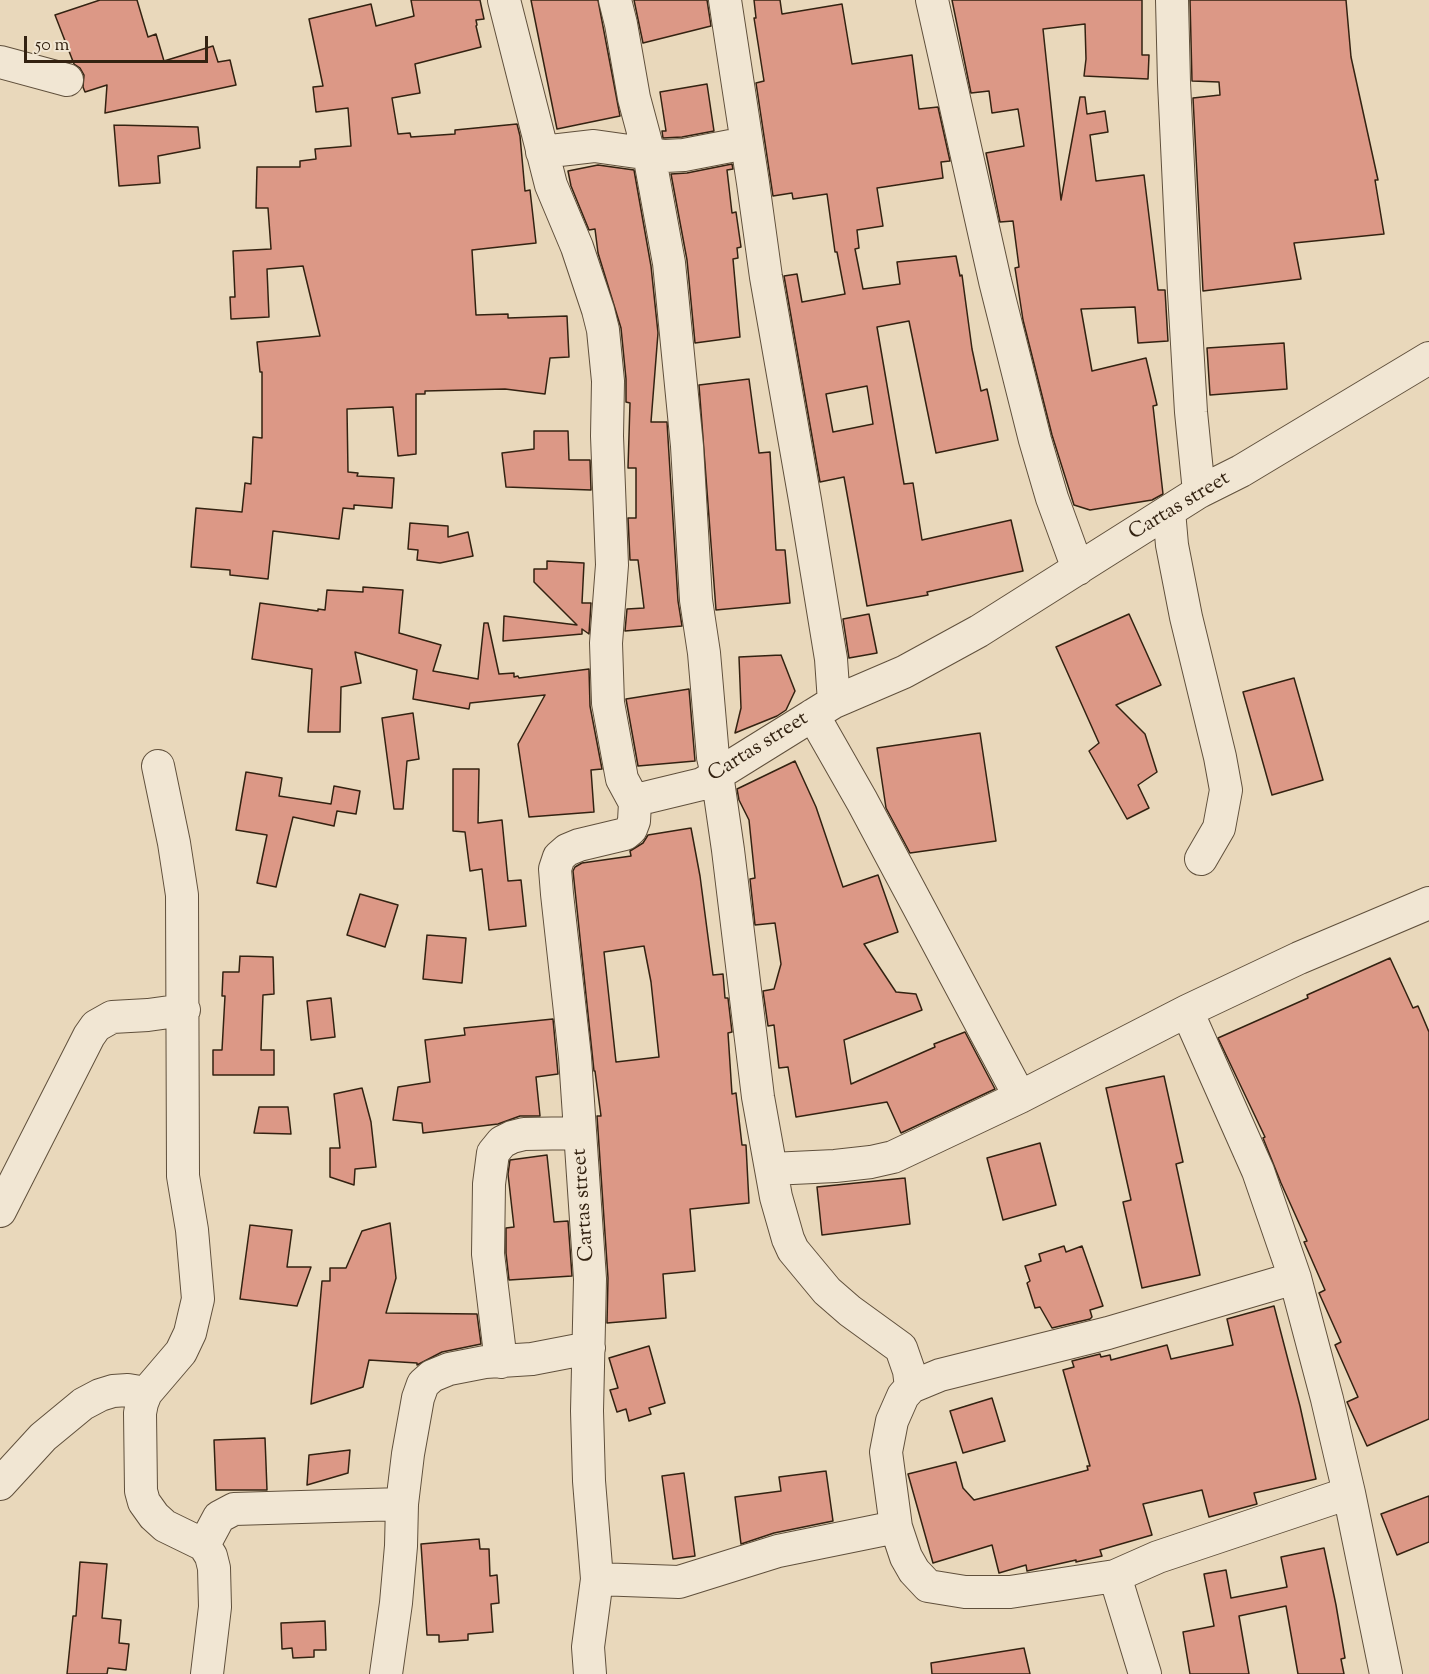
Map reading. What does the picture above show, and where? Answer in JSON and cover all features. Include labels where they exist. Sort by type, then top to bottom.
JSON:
[{"type":"street","points":[[504,0],[551,185],[580,258],[603,330],[608,381],[607,436],[612,565],[606,643],[608,703],[622,779],[635,803]]},
{"type":"street","points":[[615,0],[634,98],[649,154],[669,263],[687,446],[696,600],[704,653],[713,757],[758,1097],[771,1169],[783,1222],[793,1250],[827,1291],[900,1348],[909,1371],[911,1387]]},
{"type":"street","points":[[724,0],[766,277],[806,500],[831,659],[823,708],[848,775],[1020,1097]]},
{"type":"street","points":[[932,0],[995,281],[1035,440],[1052,498],[1078,569]]},
{"type":"street","points":[[1172,0],[1184,292],[1191,412],[1199,492]]},
{"type":"street","points":[[0,62],[67,80]]},
{"type":"street","points":[[542,152],[594,146],[649,154],[684,155],[746,143]]},
{"type":"street","name":"Cartas street","points":[[590,1674],[588,1647],[597,1579],[587,1411],[590,1279],[575,1057],[557,894],[556,861],[561,854],[579,845],[620,837],[628,832],[634,821],[635,803],[644,796],[702,784],[823,708],[904,672],[961,641],[1199,492],[1427,369]]},
{"type":"street","points":[[1169,511],[1172,545],[1185,617],[1226,790],[1219,828],[1201,859]]},
{"type":"street","points":[[158,766],[183,895],[183,1176],[192,1230],[198,1299],[196,1314],[181,1352],[146,1392],[140,1413],[141,1491],[144,1502],[154,1516],[165,1526],[204,1545],[211,1556],[214,1568],[213,1634],[207,1674]]},
{"type":"street","points":[[771,1169],[835,1166],[893,1157],[1020,1097],[1187,1011],[1299,958],[1429,903]]},
{"type":"street","points":[[0,1211],[88,1036],[96,1026],[112,1017],[184,1010]]},
{"type":"street","points":[[1187,1011],[1258,1171],[1295,1278],[1349,1493],[1386,1674]]},
{"type":"street","points":[[501,1362],[488,1254],[489,1184],[493,1153],[502,1142],[524,1134],[580,1133]]},
{"type":"street","points":[[1295,1278],[1108,1333],[940,1375],[911,1387],[903,1396],[892,1421],[886,1452],[896,1527],[906,1557],[928,1586],[965,1593],[1010,1592],[1115,1576],[1158,1557],[1349,1493]]},
{"type":"street","points":[[386,1674],[401,1546],[402,1504],[410,1443],[418,1398],[423,1384],[432,1376],[449,1369],[485,1362],[532,1359],[589,1348]]},
{"type":"street","points":[[0,1484],[43,1437],[83,1404],[113,1391],[146,1392]]},
{"type":"street","points":[[204,1545],[219,1517],[234,1509],[402,1504]]},
{"type":"street","points":[[597,1579],[679,1582],[778,1551],[896,1527]]},
{"type":"street","points":[[1115,1576],[1145,1674]]},
{"type":"building","points":[[100,0],[137,0],[148,37],[156,34],[164,61],[213,46],[218,62],[230,60],[236,85],[105,113],[107,85],[85,92],[84,75],[74,64],[55,15]]},
{"type":"building","points":[[411,0],[480,0],[484,19],[476,20],[481,47],[415,64],[420,93],[392,98],[398,134],[410,133],[411,137],[455,134],[455,130],[517,124],[520,136],[525,191],[530,190],[536,243],[472,250],[476,315],[508,314],[508,318],[567,316],[569,357],[550,358],[545,394],[505,389],[425,391],[425,394],[416,394],[416,454],[398,456],[393,407],[347,409],[348,472],[358,473],[357,476],[394,478],[392,508],[354,505],[354,509],[343,508],[339,539],[273,531],[268,579],[230,575],[230,570],[191,567],[196,508],[242,512],[245,483],[251,484],[253,437],[262,438],[262,372],[260,372],[257,342],[320,336],[303,266],[267,269],[269,317],[231,319],[230,297],[235,297],[233,251],[271,249],[268,208],[256,208],[257,167],[300,167],[300,161],[316,159],[315,149],[351,146],[348,108],[316,112],[313,87],[323,86],[309,19],[371,4],[376,26],[414,16]]},
{"type":"building","points":[[531,0],[598,0],[620,116],[557,129]]},
{"type":"building","points":[[634,0],[707,0],[711,26],[643,43]]},
{"type":"building","points":[[754,0],[780,0],[782,14],[842,4],[852,64],[912,55],[919,109],[938,107],[950,161],[941,162],[943,178],[877,188],[883,226],[857,230],[859,248],[855,249],[863,289],[900,284],[897,262],[956,256],[960,276],[962,275],[972,349],[981,391],[987,389],[998,440],[936,453],[909,321],[877,327],[904,484],[913,483],[922,540],[1011,520],[1023,571],[927,592],[928,595],[867,606],[844,477],[820,482],[784,276],[797,274],[802,302],[845,294],[837,252],[835,252],[827,194],[793,199],[792,193],[773,196],[756,83],[764,81],[754,18],[756,18]],"holes":[[[867,386],[873,424],[833,432],[826,394]]]},
{"type":"building","points":[[952,0],[1142,0],[1142,55],[1149,55],[1148,79],[1084,76],[1085,24],[1043,29],[1061,200],[1080,97],[1085,97],[1087,114],[1105,111],[1108,132],[1090,135],[1096,181],[1144,175],[1158,290],[1165,290],[1168,341],[1138,343],[1135,307],[1081,309],[1092,371],[1146,358],[1157,405],[1153,406],[1163,494],[1152,500],[1090,510],[1074,505],[1052,435],[1023,320],[1015,268],[1019,267],[1013,221],[1000,222],[986,153],[1024,146],[1018,109],[992,113],[989,91],[971,93]]},
{"type":"building","points":[[1190,0],[1346,0],[1351,57],[1378,180],[1375,180],[1384,234],[1294,243],[1301,279],[1203,291],[1193,98],[1220,95],[1219,82],[1192,81]]},
{"type":"building","points":[[707,84],[714,131],[663,138],[662,131],[666,131],[660,92]]},
{"type":"building","points":[[114,125],[198,127],[200,148],[158,156],[160,183],[119,186]]},
{"type":"building","points":[[732,164],[733,169],[727,170],[732,213],[736,212],[741,247],[737,248],[738,258],[733,259],[740,337],[695,343],[687,260],[671,174]]},
{"type":"building","points":[[598,165],[634,170],[651,266],[658,333],[651,422],[667,422],[678,601],[682,626],[625,631],[627,609],[644,608],[638,560],[630,560],[628,518],[636,518],[636,468],[628,468],[630,403],[626,402],[621,328],[598,253],[595,229],[589,230],[571,186],[568,171]]},
{"type":"building","points":[[1284,343],[1287,389],[1210,395],[1207,348]]},
{"type":"building","points":[[749,379],[759,453],[770,452],[776,550],[785,550],[790,603],[716,610],[699,385]]},
{"type":"building","points":[[534,431],[568,431],[569,460],[590,460],[591,490],[506,487],[502,453],[534,449]]},
{"type":"building","points":[[410,523],[448,526],[448,537],[468,532],[473,556],[440,563],[417,560],[418,550],[408,549]]},
{"type":"building","points":[[547,561],[584,563],[582,603],[591,603],[589,634],[582,629],[582,634],[503,641],[504,616],[577,625],[534,582],[534,569],[547,569]]},
{"type":"building","points":[[363,587],[403,590],[399,633],[441,645],[433,671],[478,679],[484,623],[488,623],[499,674],[514,673],[514,677],[519,678],[589,669],[590,706],[602,769],[591,770],[594,812],[529,817],[518,744],[545,695],[470,703],[469,709],[413,699],[417,670],[355,652],[361,683],[341,687],[340,732],[308,732],[312,669],[252,659],[260,603],[325,610],[327,590],[363,592]]},
{"type":"building","points":[[869,614],[877,653],[849,658],[843,619]]},
{"type":"building","points":[[1129,614],[1161,685],[1116,705],[1145,734],[1157,772],[1138,785],[1149,808],[1127,819],[1089,751],[1099,743],[1056,647]]},
{"type":"building","points":[[781,655],[795,691],[786,710],[735,733],[741,708],[739,657]]},
{"type":"building","points":[[1294,678],[1323,780],[1272,795],[1243,692]]},
{"type":"building","points":[[689,689],[695,761],[638,766],[626,699]]},
{"type":"building","points":[[413,713],[419,759],[407,761],[403,809],[394,809],[382,718]]},
{"type":"building","points":[[980,733],[996,841],[910,853],[886,808],[877,748]]},
{"type":"building","points":[[795,761],[816,807],[843,887],[878,875],[898,932],[864,944],[896,992],[916,994],[922,1010],[844,1040],[851,1084],[935,1047],[934,1044],[965,1032],[995,1089],[901,1133],[887,1102],[796,1117],[788,1067],[779,1068],[774,1025],[768,1026],[763,991],[774,989],[781,964],[775,923],[755,925],[750,879],[755,878],[749,820],[739,800],[737,789]]},
{"type":"building","points":[[453,769],[479,769],[478,823],[502,820],[508,881],[521,880],[526,926],[489,930],[482,869],[470,871],[465,832],[453,831]]},
{"type":"building","points":[[246,772],[282,778],[279,796],[331,804],[334,786],[360,791],[356,814],[337,811],[334,826],[293,817],[276,887],[257,883],[267,835],[236,830]]},
{"type":"building","points":[[691,828],[713,975],[723,974],[725,998],[728,998],[732,1032],[728,1033],[732,1094],[736,1093],[742,1145],[746,1145],[749,1203],[690,1209],[695,1271],[663,1274],[666,1318],[607,1323],[608,1278],[597,1116],[601,1116],[594,1071],[573,871],[582,863],[631,856],[630,851],[643,843],[648,835]],"holes":[[[644,946],[651,982],[659,1057],[616,1062],[604,952]]]},
{"type":"building","points":[[360,894],[398,905],[385,947],[347,935]]},
{"type":"building","points":[[427,935],[466,938],[462,983],[423,979]]},
{"type":"building","points":[[240,956],[273,957],[274,994],[263,995],[261,1050],[274,1050],[274,1075],[213,1075],[213,1050],[222,1050],[225,996],[222,996],[223,972],[239,972]]},
{"type":"building","points":[[1390,958],[1413,1008],[1418,1006],[1429,1032],[1429,1419],[1367,1446],[1347,1402],[1358,1397],[1335,1345],[1341,1342],[1319,1293],[1325,1290],[1304,1242],[1307,1241],[1263,1138],[1265,1137],[1218,1038]]},
{"type":"building","points":[[331,998],[335,1037],[311,1040],[307,1001]]},
{"type":"building","points":[[553,1019],[558,1074],[536,1077],[540,1116],[520,1116],[498,1124],[423,1133],[422,1123],[393,1120],[398,1087],[430,1082],[425,1040],[465,1035],[464,1028]]},
{"type":"building","points":[[1164,1076],[1183,1162],[1176,1164],[1200,1275],[1142,1288],[1123,1202],[1131,1200],[1106,1088]]},
{"type":"building","points":[[362,1088],[371,1122],[376,1167],[355,1169],[354,1185],[330,1177],[330,1148],[340,1148],[334,1094]]},
{"type":"building","points":[[259,1107],[288,1107],[291,1134],[254,1133]]},
{"type":"building","points":[[1040,1143],[1056,1205],[1003,1220],[987,1158]]},
{"type":"building","points":[[547,1155],[554,1222],[568,1221],[572,1276],[509,1280],[506,1228],[514,1227],[508,1174],[510,1160]]},
{"type":"building","points":[[905,1178],[910,1224],[822,1235],[817,1187]]},
{"type":"building","points":[[390,1223],[396,1278],[386,1313],[477,1314],[481,1344],[442,1352],[417,1365],[417,1363],[369,1360],[363,1387],[311,1404],[322,1281],[330,1281],[330,1268],[346,1268],[362,1231]]},
{"type":"building","points":[[250,1225],[292,1230],[287,1267],[311,1267],[297,1306],[240,1299]]},
{"type":"building","points":[[1064,1246],[1066,1252],[1082,1246],[1103,1306],[1090,1310],[1092,1317],[1090,1319],[1052,1328],[1040,1307],[1035,1308],[1027,1283],[1030,1281],[1025,1266],[1041,1261],[1039,1254]]},
{"type":"building","points":[[1274,1306],[1316,1479],[1254,1493],[1257,1504],[1209,1517],[1202,1490],[1143,1504],[1152,1535],[1100,1550],[1102,1556],[1076,1562],[1076,1560],[1027,1571],[1026,1565],[999,1573],[992,1545],[933,1563],[908,1474],[956,1462],[963,1488],[974,1500],[1088,1470],[1087,1466],[1090,1466],[1063,1370],[1074,1367],[1072,1361],[1100,1354],[1101,1357],[1110,1355],[1111,1360],[1167,1345],[1171,1359],[1233,1345],[1227,1319]]},
{"type":"building","points":[[649,1346],[665,1403],[649,1408],[651,1414],[629,1421],[626,1409],[617,1412],[610,1390],[618,1388],[609,1358]]},
{"type":"building","points":[[992,1398],[1005,1441],[963,1453],[950,1411]]},
{"type":"building","points":[[265,1438],[267,1490],[216,1490],[214,1440]]},
{"type":"building","points":[[350,1450],[348,1473],[307,1485],[309,1455]]},
{"type":"building","points":[[826,1471],[833,1521],[774,1533],[741,1544],[735,1497],[781,1491],[779,1477]]},
{"type":"building","points":[[684,1473],[695,1556],[673,1559],[662,1476]]},
{"type":"building","points":[[1429,1496],[1429,1542],[1397,1555],[1381,1514]]},
{"type":"building","points":[[479,1539],[480,1549],[489,1549],[490,1576],[497,1575],[499,1603],[491,1604],[493,1632],[468,1634],[468,1640],[439,1642],[439,1635],[427,1635],[421,1544]]},
{"type":"building","points":[[1324,1548],[1345,1658],[1341,1659],[1344,1674],[1298,1674],[1286,1606],[1239,1616],[1249,1674],[1190,1674],[1183,1632],[1214,1626],[1204,1574],[1226,1570],[1231,1598],[1287,1587],[1281,1557]]},
{"type":"building","points":[[80,1562],[107,1564],[102,1618],[121,1620],[119,1643],[129,1644],[126,1670],[108,1668],[107,1674],[67,1674],[73,1616],[76,1616]]},
{"type":"building","points":[[325,1621],[326,1650],[314,1650],[314,1657],[293,1658],[292,1648],[282,1649],[281,1623]]},
{"type":"building","points":[[1024,1648],[1030,1674],[932,1674],[931,1663]]}]
